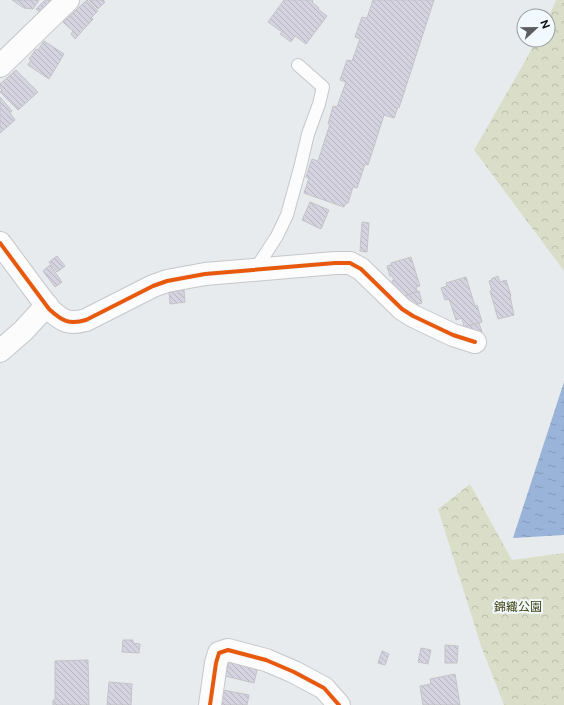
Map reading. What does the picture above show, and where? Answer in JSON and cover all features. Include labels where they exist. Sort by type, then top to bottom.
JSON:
[{"type":"street","points":[[0,66],[68,0]]},
{"type":"street","points":[[0,243],[58,318],[68,322],[77,323],[86,320],[153,286],[167,281],[205,274],[336,263],[350,264],[361,269],[402,310],[453,335],[475,342]]},
{"type":"street","points":[[0,351],[23,331],[47,305]]},
{"type":"street","points":[[210,705],[217,658],[219,653],[228,650],[266,660],[294,672],[324,688],[340,705]]},
{"type":"lane","points":[[255,270],[278,236],[287,215],[308,134],[319,104],[323,87],[298,65]]},
{"type":"green space","points":[[556,0],[564,0],[564,271],[474,150],[532,48],[556,48],[556,8],[553,8]]},
{"type":"green space","name":"錦織公園","points":[[470,484],[512,560],[564,553],[564,705],[504,705],[481,646],[438,509]]},
{"type":"water","points":[[564,382],[564,535],[513,538]]},
{"type":"building","points":[[12,0],[39,0],[33,9],[24,8]]},
{"type":"building","points":[[45,0],[59,0],[44,16],[36,9]]},
{"type":"building","points":[[87,0],[98,11],[91,18],[93,19],[75,39],[71,34],[73,31],[63,22]]},
{"type":"building","points":[[89,0],[103,0],[105,2],[98,9]]},
{"type":"building","points":[[284,0],[312,0],[312,2],[319,8],[318,9],[327,16],[306,44],[295,36],[291,42],[280,34],[282,32],[268,22]]},
{"type":"building","points":[[373,0],[434,0],[399,108],[398,107],[394,118],[384,115],[368,165],[365,164],[357,188],[353,187],[348,203],[346,203],[344,207],[304,193],[309,178],[306,177],[312,159],[318,161],[330,124],[328,124],[333,106],[337,107],[346,82],[340,80],[347,60],[352,61],[360,39],[355,37],[362,17],[367,18]]},
{"type":"building","points":[[44,41],[64,54],[49,79],[28,65],[31,60],[29,59]]},
{"type":"building","points":[[16,70],[38,92],[18,110],[0,92],[2,90],[0,88],[0,84]]},
{"type":"building","points":[[0,97],[12,111],[10,113],[15,120],[0,133]]},
{"type":"building","points":[[310,202],[329,210],[321,229],[302,220]]},
{"type":"building","points":[[362,222],[369,223],[367,252],[360,251]]},
{"type":"building","points":[[57,256],[65,266],[57,272],[49,262]]},
{"type":"building","points":[[411,257],[420,286],[416,287],[417,291],[397,299],[392,281],[394,280],[392,276],[390,276],[387,266],[391,265],[391,263]]},
{"type":"building","points":[[50,265],[62,282],[55,287],[43,271]]},
{"type":"building","points":[[498,276],[500,282],[506,280],[511,296],[514,315],[498,319],[490,291],[492,291],[489,281]]},
{"type":"building","points":[[466,277],[475,306],[477,305],[482,322],[464,327],[462,318],[456,320],[449,299],[445,300],[441,288],[447,286],[446,283]]},
{"type":"building","points":[[184,290],[185,302],[170,304],[169,292]]},
{"type":"building","points":[[419,291],[422,303],[408,307],[405,296]]},
{"type":"building","points":[[479,323],[482,332],[475,334],[464,327]]},
{"type":"building","points":[[123,640],[133,640],[133,643],[140,644],[139,653],[122,652]]},
{"type":"building","points":[[445,645],[458,646],[457,663],[445,663]]},
{"type":"building","points":[[421,648],[431,650],[428,664],[418,662]]},
{"type":"building","points":[[382,651],[389,654],[385,665],[378,663]]},
{"type":"building","points":[[88,660],[89,705],[53,705],[53,700],[55,700],[55,661]]},
{"type":"building","points":[[233,660],[258,666],[254,683],[225,676],[229,662],[233,663]]},
{"type":"building","points":[[455,674],[460,705],[423,705],[420,686],[431,684],[430,679]]},
{"type":"building","points":[[109,682],[132,684],[131,705],[107,705]]},
{"type":"building","points":[[223,690],[249,695],[247,705],[221,705]]},
{"type":"cycle path","points":[[0,243],[49,309],[62,319],[70,322],[86,320],[153,286],[167,281],[205,274],[350,263],[361,269],[402,309],[413,316],[453,335],[475,342]]},
{"type":"cycle path","points":[[210,705],[216,663],[219,653],[228,650],[266,660],[294,672],[324,688],[339,705]]}]
